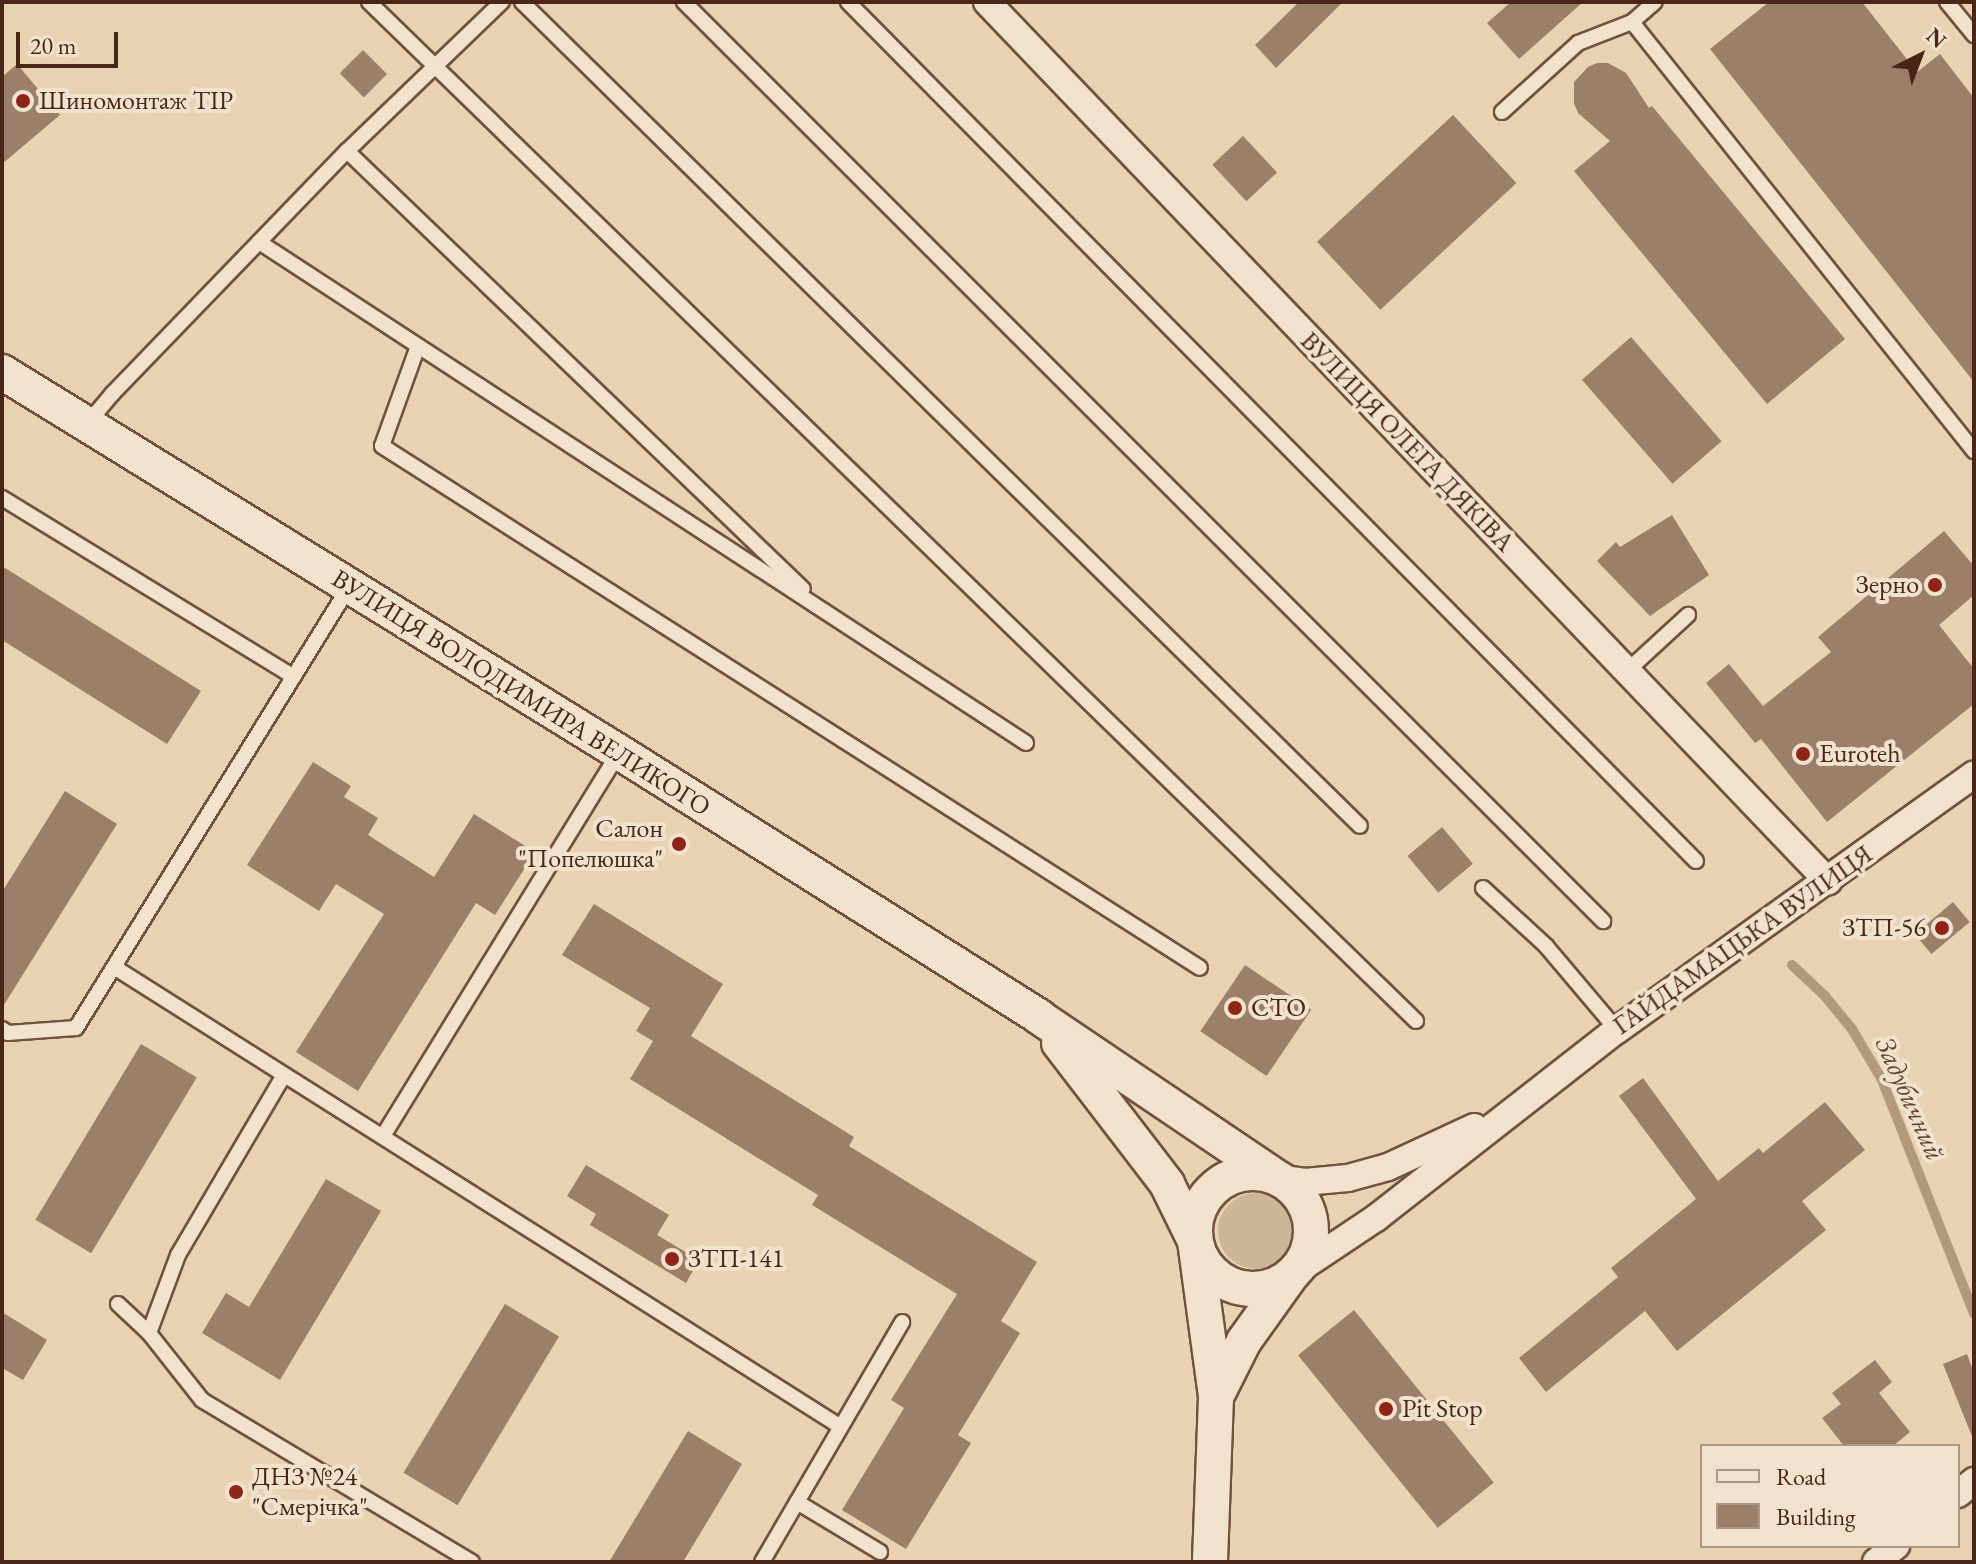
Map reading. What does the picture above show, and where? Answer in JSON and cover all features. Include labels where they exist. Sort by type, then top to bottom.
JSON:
[{"type":"street","name":"ВУЛИЦЯ ОЛЕГА ДЯКІВА","points":[[987,2],[1828,881]]},
{"type":"street","name":"ВУЛИЦЯ ВОЛОДИМИРА ВЕЛИКОГО","points":[[2,372],[619,752],[1039,1017],[1278,1178]]},
{"type":"street","name":"ГАЙДАМАЦЬКА ВУЛИЦЯ","points":[[1292,1274],[1376,1218],[1513,1108],[1617,1030],[1974,774]]},
{"type":"street","name":"ВУЛИЦЯ ВОЛОДИМИРА ВЕЛИКОГО","points":[[1039,1017],[1167,1184],[1195,1241],[1216,1397],[1210,1562]]},
{"type":"street","name":"ГАЙДАМАЦЬКА ВУЛИЦЯ","points":[[1278,1178],[1328,1181],[1388,1167],[1513,1108]]},
{"type":"street","points":[[1245,1173],[1278,1178],[1302,1199],[1309,1215],[1308,1248],[1292,1274],[1275,1285],[1258,1289],[1225,1283],[1212,1272],[1195,1241],[1197,1211],[1215,1185],[1245,1173]]},
{"type":"street","name":"ВУЛИЦЯ ВОЛОДИМИРА ВЕЛИКОГО","points":[[1216,1397],[1244,1341],[1292,1274]]},
{"type":"street","points":[[1876,1562],[1894,1548]]},
{"type":"lane","points":[[369,2],[1416,1021]]},
{"type":"lane","points":[[87,425],[347,151],[502,2]]},
{"type":"lane","points":[[522,2],[1360,826]]},
{"type":"lane","points":[[684,2],[1603,921]]},
{"type":"lane","points":[[848,2],[1696,861]]},
{"type":"lane","points":[[1502,112],[1578,43],[1632,22],[1655,2]]},
{"type":"lane","points":[[1947,2],[1974,35]]},
{"type":"lane","points":[[1632,22],[1974,451]]},
{"type":"lane","points":[[347,151],[829,614]]},
{"type":"lane","points":[[259,242],[1026,743]]},
{"type":"lane","points":[[418,346],[382,446],[1200,968]]},
{"type":"lane","points":[[2,498],[294,677]]},
{"type":"lane","points":[[2,1029],[8,1033],[76,1028],[349,587]]},
{"type":"lane","points":[[1627,671],[1688,615]]},
{"type":"lane","points":[[383,1136],[619,752]]},
{"type":"lane","points":[[1483,888],[1546,946],[1617,1030]]},
{"type":"lane","points":[[114,967],[841,1427]]},
{"type":"lane","points":[[149,1333],[178,1255],[284,1075]]},
{"type":"lane","points":[[118,1304],[149,1333],[202,1400],[472,1562]]},
{"type":"lane","points":[[762,1562],[902,1322]]},
{"type":"lane","points":[[797,1502],[880,1552]]},
{"type":"shaded area","points":[[1256,1193],[1270,1196],[1283,1204],[1291,1217],[1294,1231],[1291,1245],[1283,1258],[1270,1266],[1256,1269],[1242,1266],[1229,1258],[1221,1245],[1218,1231],[1221,1217],[1229,1204],[1242,1196]]},
{"type":"building","points":[[1299,2],[1343,2],[1276,68],[1255,45]]},
{"type":"building","points":[[1511,2],[1583,2],[1519,59],[1487,23]]},
{"type":"building","points":[[1769,2],[1862,2],[1917,72],[1940,54],[1974,98],[1974,382],[1710,49]]},
{"type":"building","points":[[363,50],[387,74],[364,97],[340,73]]},
{"type":"building","points":[[1608,63],[1626,73],[1649,108],[1652,106],[1845,339],[1767,404],[1574,171],[1610,141],[1578,113],[1574,103],[1574,82],[1588,67]]},
{"type":"building","points":[[17,64],[60,115],[2,164],[2,77]]},
{"type":"building","points":[[1453,115],[1516,183],[1380,310],[1317,242]]},
{"type":"building","points":[[1243,136],[1277,173],[1246,201],[1212,165]]},
{"type":"building","points":[[1631,337],[1722,441],[1672,484],[1582,380]]},
{"type":"building","points":[[1672,515],[1709,575],[1650,616],[1597,561],[1616,542],[1620,547]]},
{"type":"building","points":[[1944,531],[1974,566],[1974,595],[1939,625],[1974,669],[1974,704],[1827,822],[1761,739],[1755,743],[1706,683],[1729,664],[1763,706],[1831,652],[1818,637]]},
{"type":"building","points":[[2,566],[201,691],[167,744],[2,640]]},
{"type":"building","points":[[313,762],[351,786],[344,797],[378,818],[368,835],[434,877],[474,814],[535,852],[495,915],[476,903],[358,1091],[296,1052],[384,914],[336,884],[319,911],[247,865]]},
{"type":"building","points":[[65,791],[117,824],[2,1008],[2,892]]},
{"type":"building","points":[[1442,827],[1473,864],[1438,893],[1408,856]]},
{"type":"building","name":"ЗТП-56","points":[[1953,902],[1970,922],[1931,954],[1915,934]]},
{"type":"building","points":[[594,904],[723,984],[691,1036],[854,1137],[849,1146],[1037,1262],[1001,1321],[1020,1333],[958,1435],[971,1443],[906,1549],[842,1510],[904,1408],[891,1400],[957,1294],[812,1205],[818,1195],[630,1079],[653,1041],[636,1031],[650,1008],[562,955]]},
{"type":"building","points":[[1245,965],[1311,1010],[1267,1076],[1200,1031]]},
{"type":"building","points":[[141,1044],[197,1077],[91,1253],[35,1220]]},
{"type":"building","points":[[1643,1078],[1718,1181],[1759,1148],[1763,1153],[1825,1102],[1865,1150],[1802,1201],[1826,1230],[1677,1351],[1645,1311],[1546,1392],[1519,1358],[1618,1277],[1611,1268],[1696,1199],[1619,1096]]},
{"type":"building","points":[[586,1165],[669,1215],[657,1235],[699,1260],[686,1283],[590,1225],[596,1214],[567,1196]]},
{"type":"building","points":[[326,1179],[381,1211],[280,1380],[202,1333],[226,1293],[249,1307]]},
{"type":"building","points":[[505,1304],[559,1336],[458,1505],[404,1473]]},
{"type":"building","points":[[1354,1310],[1494,1483],[1438,1528],[1298,1355]]},
{"type":"building","points":[[2,1312],[47,1340],[23,1380],[2,1368]]},
{"type":"building","points":[[1967,1354],[1974,1373],[1973,1439],[1943,1364]]},
{"type":"building","points":[[1875,1360],[1892,1382],[1879,1393],[1910,1432],[1895,1444],[1842,1444],[1822,1418],[1841,1404],[1832,1393]]},
{"type":"building","points":[[688,1431],[742,1464],[683,1562],[609,1562]]},
{"type":"waterway","name":"Задубичний","points":[[1792,965],[1824,995],[1852,1029],[1882,1080],[1974,1314]]},
{"type":"place","name":"Шиномонтаж ТІР","points":[[23,101]]},
{"type":"place","name":"Зерно","points":[[1935,585]]},
{"type":"place","name":"Euroteh","points":[[1803,754]]},
{"type":"place","name":"Салон \"Попелюшка\"","points":[[679,844]]},
{"type":"place","name":"ЗТП-56","points":[[1942,928]]},
{"type":"place","name":"СТО","points":[[1235,1008]]},
{"type":"place","name":"ЗТП-141","points":[[672,1259]]},
{"type":"place","name":"Pit Stop","points":[[1386,1409]]},
{"type":"place","name":"ДНЗ №24 \"Смерічка\"","points":[[236,1492]]}]
